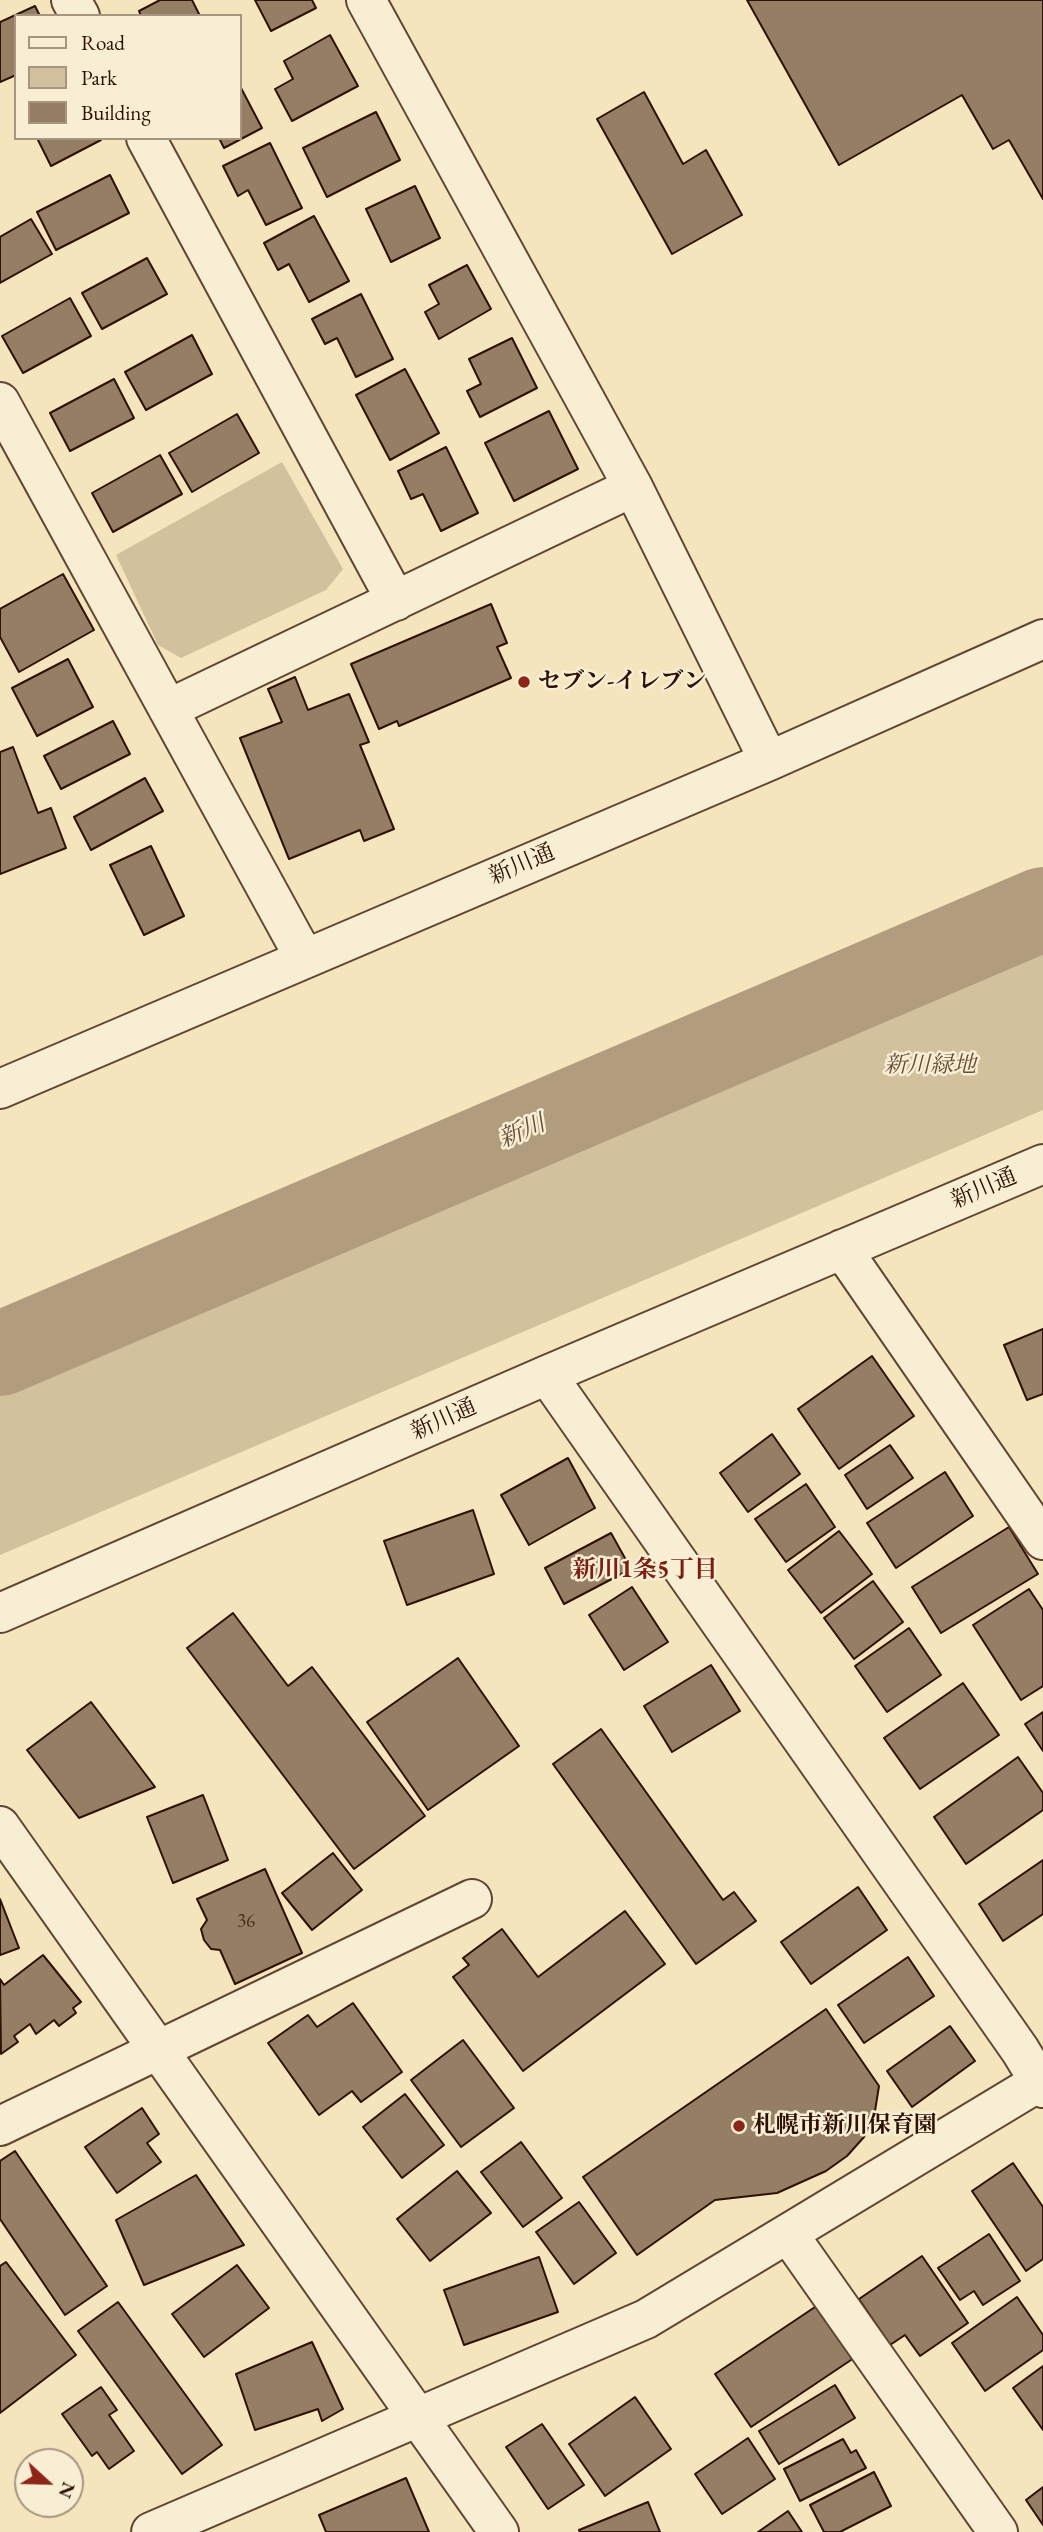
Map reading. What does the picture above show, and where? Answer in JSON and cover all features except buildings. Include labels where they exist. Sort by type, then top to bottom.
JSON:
[{"type":"street","points":[[366,0],[633,487],[769,761]]},
{"type":"street","points":[[147,140],[396,601]]},
{"type":"street","points":[[0,402],[304,957]]},
{"type":"street","points":[[168,709],[633,487]]},
{"type":"street","name":"新川通","points":[[0,1089],[304,957],[769,761],[1043,639]]},
{"type":"street","name":"新川通","points":[[0,1614],[547,1375],[1043,1164]]},
{"type":"street","points":[[842,1249],[1043,1539]]},
{"type":"street","points":[[151,2532],[646,2319],[1041,2085],[547,1375]]},
{"type":"street","points":[[0,1826],[499,2532]]},
{"type":"street","points":[[0,2126],[157,2048],[472,1899]]},
{"type":"street","points":[[789,2235],[998,2532]]},
{"type":"green space","points":[[282,462],[343,569],[326,590],[181,658],[158,645],[116,555]]},
{"type":"green space","name":"新川緑地","points":[[1043,925],[1043,1110],[0,1555],[0,1377]]},
{"type":"waterway","name":"新川","points":[[0,1354],[1043,909]]},
{"type":"place","name":"セブン-イレブン","points":[[524,682]]},
{"type":"place","name":"札幌市新川保育園","points":[[739,2126]]},
{"type":"district","name":"新川1条5丁目","points":[[645,1570]]}]
